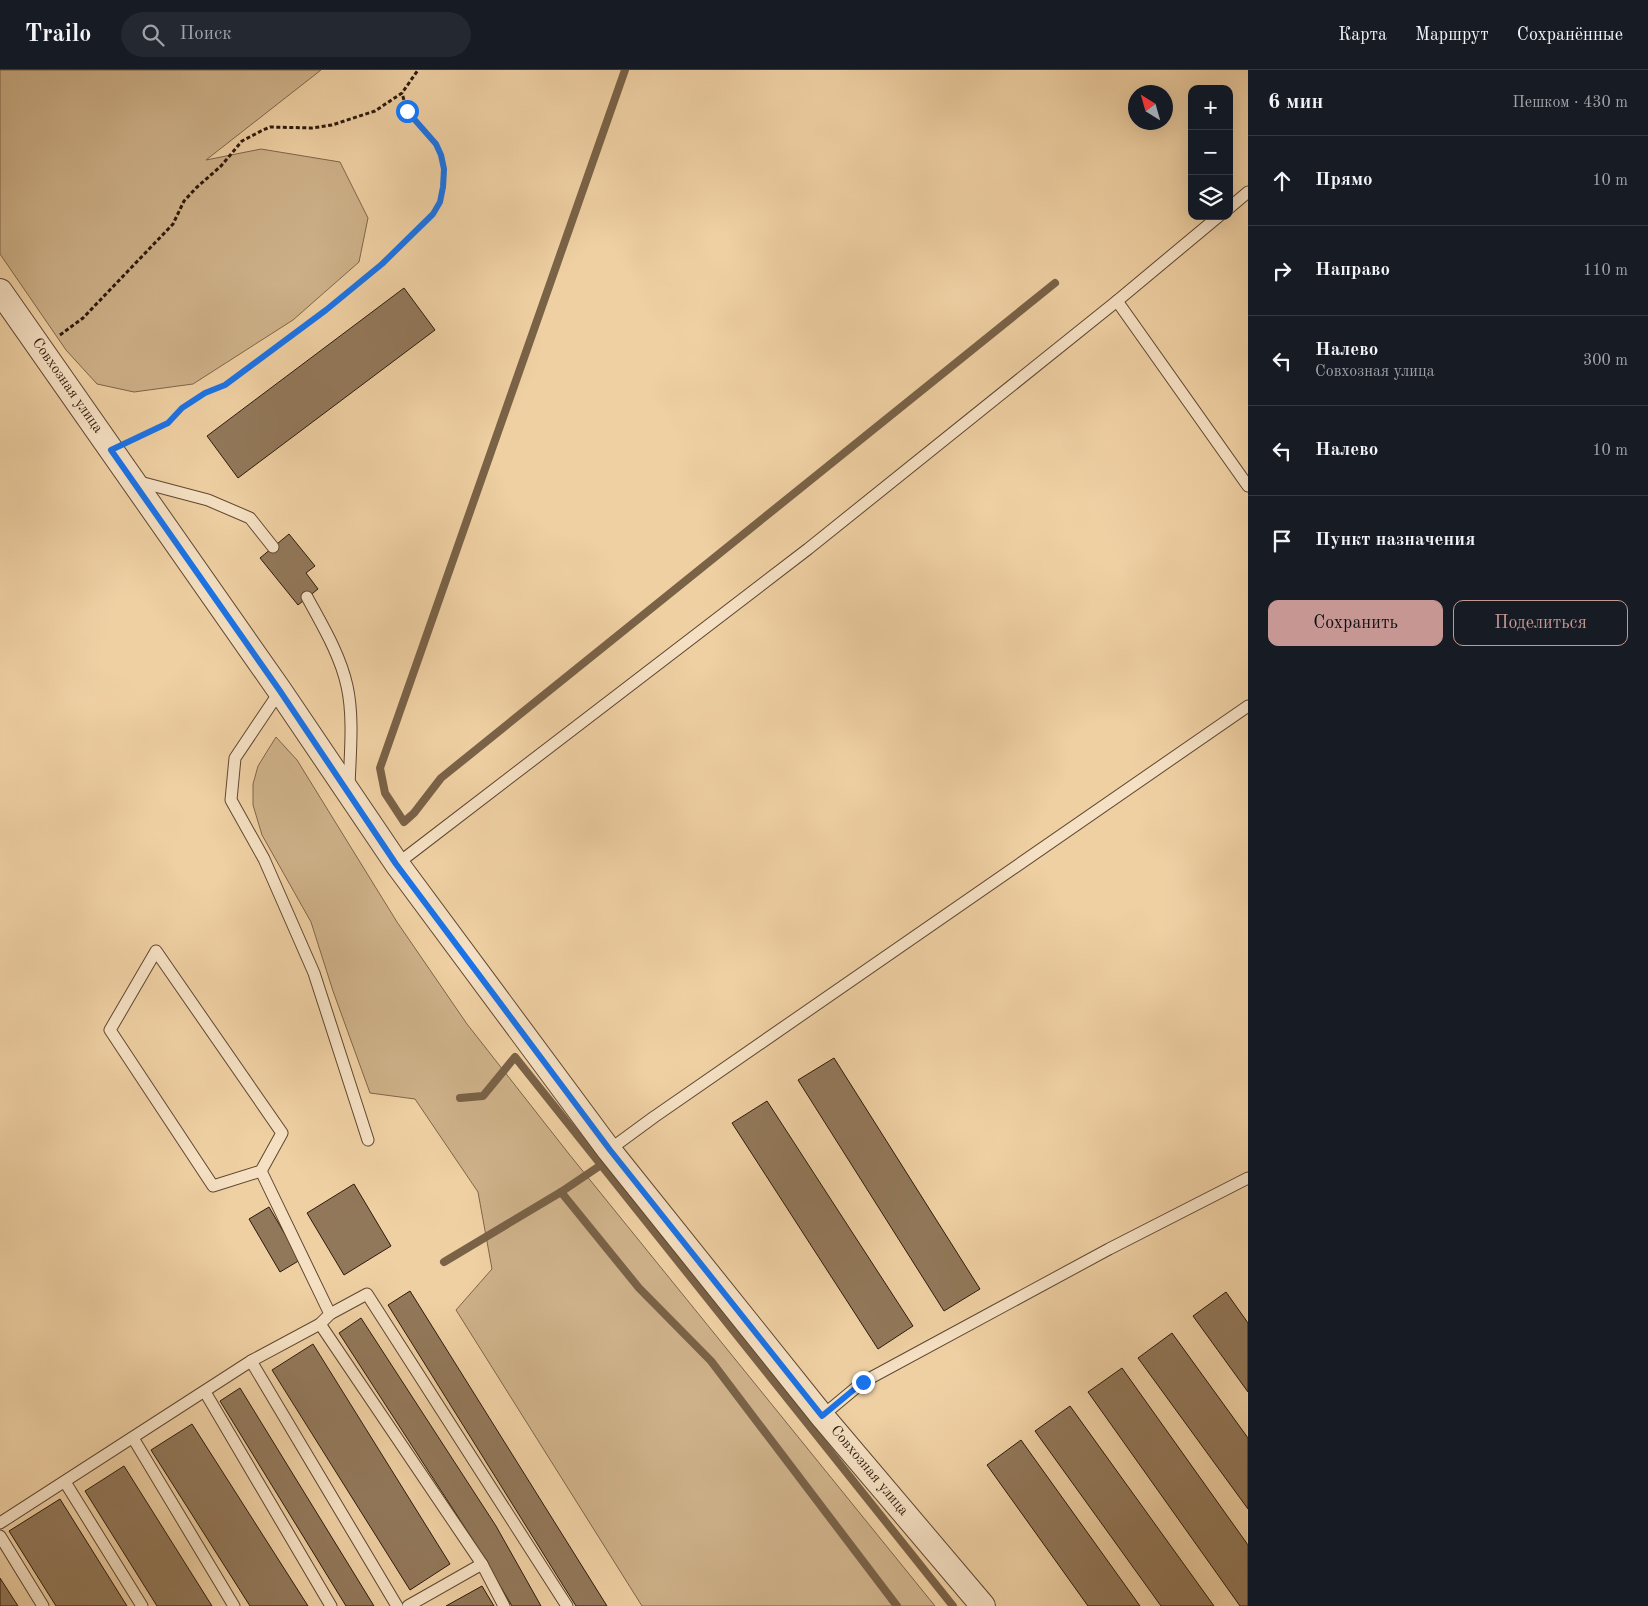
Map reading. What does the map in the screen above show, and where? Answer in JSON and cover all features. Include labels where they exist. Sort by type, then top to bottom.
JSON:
[{"type":"street","name":"Совхозная улица","points":[[0,291],[280,691],[396,864],[610,1150],[822,1416],[983,1606]]},
{"type":"lane","points":[[1233,205],[1248,192]]},
{"type":"lane","points":[[396,864],[808,550],[1117,301],[1214,220]]},
{"type":"lane","points":[[1117,301],[1248,486]]},
{"type":"lane","points":[[132,480],[208,500],[250,518],[273,547]]},
{"type":"lane","points":[[307,598],[333,645],[347,686],[351,731],[349,793]]},
{"type":"lane","points":[[280,691],[235,758],[231,800],[264,859],[314,973],[368,1140]]},
{"type":"lane","points":[[610,1150],[654,1117],[1248,706]]},
{"type":"lane","points":[[156,951],[282,1133],[261,1171],[213,1186],[110,1030],[156,951]]},
{"type":"lane","points":[[261,1171],[330,1314]]},
{"type":"lane","points":[[822,1416],[863,1382],[1248,1178]]},
{"type":"lane","points":[[0,1523],[251,1362],[320,1324],[330,1314],[367,1294],[567,1606]]},
{"type":"lane","points":[[320,1324],[482,1564],[504,1606]]},
{"type":"lane","points":[[251,1362],[397,1606]]},
{"type":"lane","points":[[205,1392],[331,1606]]},
{"type":"lane","points":[[133,1438],[234,1606]]},
{"type":"lane","points":[[65,1482],[142,1606]]},
{"type":"lane","points":[[0,1536],[43,1606]]},
{"type":"lane","points":[[408,1606],[482,1564]]},
{"type":"path","points":[[41,349],[83,318],[173,224],[184,201],[221,166],[242,141],[261,130],[270,128],[312,128],[352,120],[374,111],[402,93],[418,70]]},
{"type":"path","points":[[111,450],[168,423],[182,408],[205,393],[225,385],[326,310],[382,264],[433,214],[440,202],[443,187],[444,169],[441,155],[436,144],[407,111],[402,93]]},
{"type":"shaded area","points":[[0,70],[321,70],[206,160],[261,149],[340,162],[368,218],[359,262],[293,320],[193,384],[134,392],[97,384],[66,350],[0,254]]},
{"type":"shaded area","points":[[276,737],[297,760],[397,922],[467,1024],[569,1154],[935,1606],[642,1606],[456,1310],[492,1269],[478,1192],[415,1099],[370,1093],[333,991],[311,922],[262,835],[253,805],[253,784],[258,766]]},
{"type":"building","points":[[404,288],[435,330],[238,478],[207,436]]},
{"type":"building","points":[[289,534],[315,566],[306,573],[318,589],[298,605],[260,558]]},
{"type":"building","points":[[834,1058],[980,1289],[944,1311],[798,1080]]},
{"type":"building","points":[[767,1101],[913,1326],[878,1349],[732,1123]]},
{"type":"building","points":[[354,1184],[391,1246],[344,1275],[307,1213]]},
{"type":"building","points":[[269,1207],[300,1260],[280,1272],[249,1219]]},
{"type":"building","points":[[410,1291],[607,1606],[576,1606],[388,1305]]},
{"type":"building","points":[[1226,1292],[1248,1323],[1248,1392],[1193,1316]]},
{"type":"building","points":[[361,1318],[496,1526],[541,1606],[512,1606],[473,1540],[339,1333]]},
{"type":"building","points":[[1172,1333],[1248,1438],[1248,1509],[1138,1358]]},
{"type":"building","points":[[313,1344],[450,1564],[410,1590],[272,1370]]},
{"type":"building","points":[[1122,1368],[1248,1545],[1248,1606],[1240,1606],[1088,1392]]},
{"type":"building","points":[[240,1388],[374,1606],[346,1606],[220,1401]]},
{"type":"building","points":[[1070,1406],[1214,1606],[1161,1606],[1035,1431]]},
{"type":"building","points":[[192,1424],[308,1606],[250,1606],[151,1450]]},
{"type":"building","points":[[1021,1440],[1140,1606],[1088,1606],[987,1465]]},
{"type":"building","points":[[124,1466],[212,1606],[157,1606],[85,1491]]},
{"type":"building","points":[[60,1499],[127,1606],[56,1606],[9,1531]]},
{"type":"building","points":[[0,1578],[18,1606],[0,1606]]},
{"type":"building","points":[[482,1586],[494,1606],[446,1606]]},
{"type":"waterway","points":[[625,70],[380,768],[385,793],[404,822],[414,813],[441,778],[1055,283]]},
{"type":"waterway","points":[[460,1098],[483,1096],[515,1057],[953,1606]]},
{"type":"waterway","points":[[444,1262],[561,1192],[601,1165]]},
{"type":"waterway","points":[[561,1192],[639,1288],[711,1361],[897,1606]]},
{"type":"route","points":[[407,111],[436,144],[441,155],[444,169],[443,187],[440,202],[433,214],[417,232],[382,264],[326,310],[225,385],[205,393],[182,408],[168,423],[111,450],[280,691],[396,864],[610,1150],[822,1416],[863,1382]]}]
